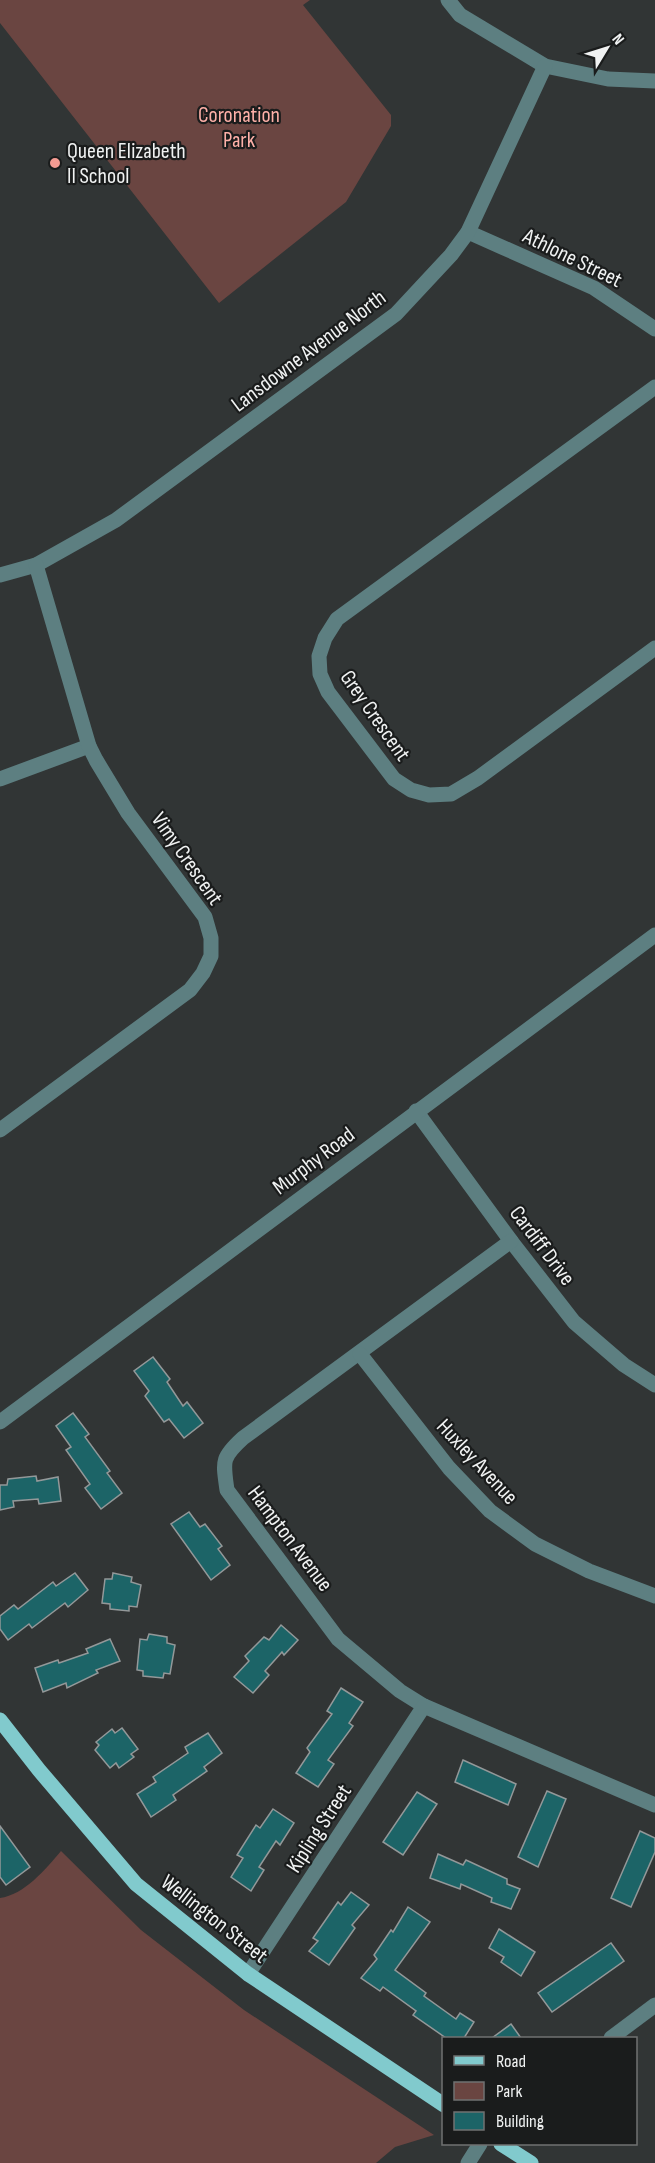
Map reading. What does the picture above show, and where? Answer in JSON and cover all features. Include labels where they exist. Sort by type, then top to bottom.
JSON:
[{"type":"main road","name":"Wellington Street","points":[[0,1720],[39,1770],[136,1884],[248,1974],[442,2104]]},
{"type":"main road","points":[[503,2145],[531,2163]]},
{"type":"street","points":[[448,0],[460,15],[545,66],[608,79],[655,81]]},
{"type":"street","name":"Lansdowne Avenue North","points":[[0,574],[36,565],[116,520],[396,314],[451,255],[468,232],[545,66]]},
{"type":"street","name":"Athlone Street","points":[[468,232],[594,288],[655,328]]},
{"type":"street","name":"Grey Crescent","points":[[655,387],[337,619],[325,638],[319,656],[320,674],[328,692],[394,779],[411,790],[429,795],[451,794],[478,778],[655,648]]},
{"type":"street","name":"Vimy Crescent","points":[[0,1130],[190,990],[203,974],[211,956],[211,938],[205,917],[104,777],[89,746],[36,565]]},
{"type":"street","points":[[0,779],[89,746]]},
{"type":"street","name":"Murphy Road","points":[[0,1422],[655,935]]},
{"type":"street","name":"Cardiff Drive","points":[[416,1111],[511,1241],[574,1322],[624,1365],[655,1385]]},
{"type":"street","name":"Hampton Avenue","points":[[511,1241],[243,1438],[228,1452],[224,1465],[226,1490],[338,1639],[400,1691],[424,1706],[655,1805]]},
{"type":"street","name":"Huxley Avenue","points":[[360,1354],[449,1468],[490,1511],[535,1544],[589,1571],[655,1596]]},
{"type":"street","name":"Kipling Street","points":[[248,1974],[424,1706]]},
{"type":"street","points":[[612,2037],[655,2005]]},
{"type":"street","points":[[468,2163],[479,2145]]},
{"type":"green space","name":"Coronation Park","points":[[0,0],[310,0],[303,5],[391,115],[391,126],[346,202],[219,303],[0,23]]},
{"type":"green space","points":[[61,1851],[141,1930],[244,2010],[434,2135],[395,2147],[376,2163],[0,2163],[0,1898],[26,1887]]},
{"type":"building","points":[[153,1357],[170,1379],[167,1382],[183,1406],[187,1402],[203,1423],[184,1438],[169,1419],[164,1422],[145,1396],[149,1391],[134,1371]]},
{"type":"building","points":[[73,1413],[89,1434],[85,1437],[110,1471],[107,1473],[122,1493],[101,1509],[85,1488],[90,1484],[66,1450],[71,1447],[56,1426]]},
{"type":"building","points":[[36,1476],[37,1481],[58,1477],[61,1501],[39,1504],[38,1499],[13,1501],[14,1507],[0,1510],[0,1485],[7,1485],[8,1479]]},
{"type":"building","points":[[189,1512],[200,1527],[205,1524],[222,1546],[218,1549],[230,1565],[211,1580],[171,1524]]},
{"type":"building","points":[[75,1573],[88,1590],[68,1607],[65,1603],[32,1628],[29,1624],[8,1640],[0,1629],[0,1616],[14,1605],[18,1609],[53,1582],[56,1586]]},
{"type":"building","points":[[113,1573],[132,1577],[131,1582],[141,1585],[137,1607],[129,1606],[129,1611],[110,1609],[110,1604],[102,1603],[105,1579],[112,1579]]},
{"type":"building","points":[[281,1625],[298,1640],[284,1655],[282,1652],[265,1671],[269,1675],[253,1693],[234,1677],[249,1661],[245,1656],[264,1637],[269,1640]]},
{"type":"building","points":[[149,1634],[167,1637],[167,1643],[175,1645],[170,1674],[164,1673],[163,1678],[143,1676],[143,1671],[137,1670],[140,1639],[147,1640]]},
{"type":"building","points":[[110,1639],[120,1661],[96,1670],[98,1673],[67,1688],[66,1683],[43,1692],[35,1668],[88,1653],[86,1649]]},
{"type":"building","points":[[341,1688],[363,1702],[349,1723],[353,1726],[328,1760],[334,1764],[318,1787],[296,1773],[310,1752],[307,1748],[332,1714],[327,1711]]},
{"type":"building","points":[[122,1728],[138,1749],[131,1754],[134,1757],[119,1768],[116,1763],[110,1768],[95,1750],[99,1745],[96,1742],[112,1729],[115,1733]]},
{"type":"building","points":[[208,1733],[222,1753],[204,1767],[207,1771],[173,1795],[176,1800],[151,1817],[137,1794],[156,1782],[153,1777],[188,1753],[185,1747]]},
{"type":"building","points":[[463,1760],[516,1784],[508,1805],[455,1782]]},
{"type":"building","points":[[547,1791],[566,1799],[538,1867],[518,1857]]},
{"type":"building","points":[[417,1792],[437,1804],[403,1855],[383,1842]]},
{"type":"building","points":[[273,1809],[294,1823],[280,1845],[276,1841],[259,1867],[264,1870],[251,1891],[231,1877],[243,1858],[237,1855],[256,1825],[260,1828]]},
{"type":"building","points":[[0,1826],[30,1867],[6,1885],[0,1877]]},
{"type":"building","points":[[640,1831],[655,1838],[655,1852],[631,1907],[611,1898]]},
{"type":"building","points":[[438,1854],[463,1865],[466,1860],[507,1879],[507,1884],[520,1889],[511,1909],[491,1902],[492,1898],[461,1884],[460,1889],[430,1878]]},
{"type":"building","points":[[351,1892],[369,1905],[352,1925],[355,1928],[329,1965],[309,1951],[318,1941],[313,1938],[338,1902],[341,1905]]},
{"type":"building","points":[[408,1907],[430,1922],[395,1970],[426,1993],[424,1996],[456,2019],[460,2013],[474,2022],[465,2037],[445,2037],[413,2015],[416,2011],[383,1987],[380,1991],[361,1978],[377,1959],[374,1955],[391,1930],[393,1932]]},
{"type":"building","points":[[499,1929],[535,1952],[521,1976],[501,1962],[504,1957],[489,1948]]},
{"type":"building","points":[[611,1943],[624,1961],[552,2012],[538,1993]]},
{"type":"building","points":[[511,2024],[520,2037],[493,2037]]},
{"type":"place","name":"Queen Elizabeth II School","points":[[55,163]]}]
